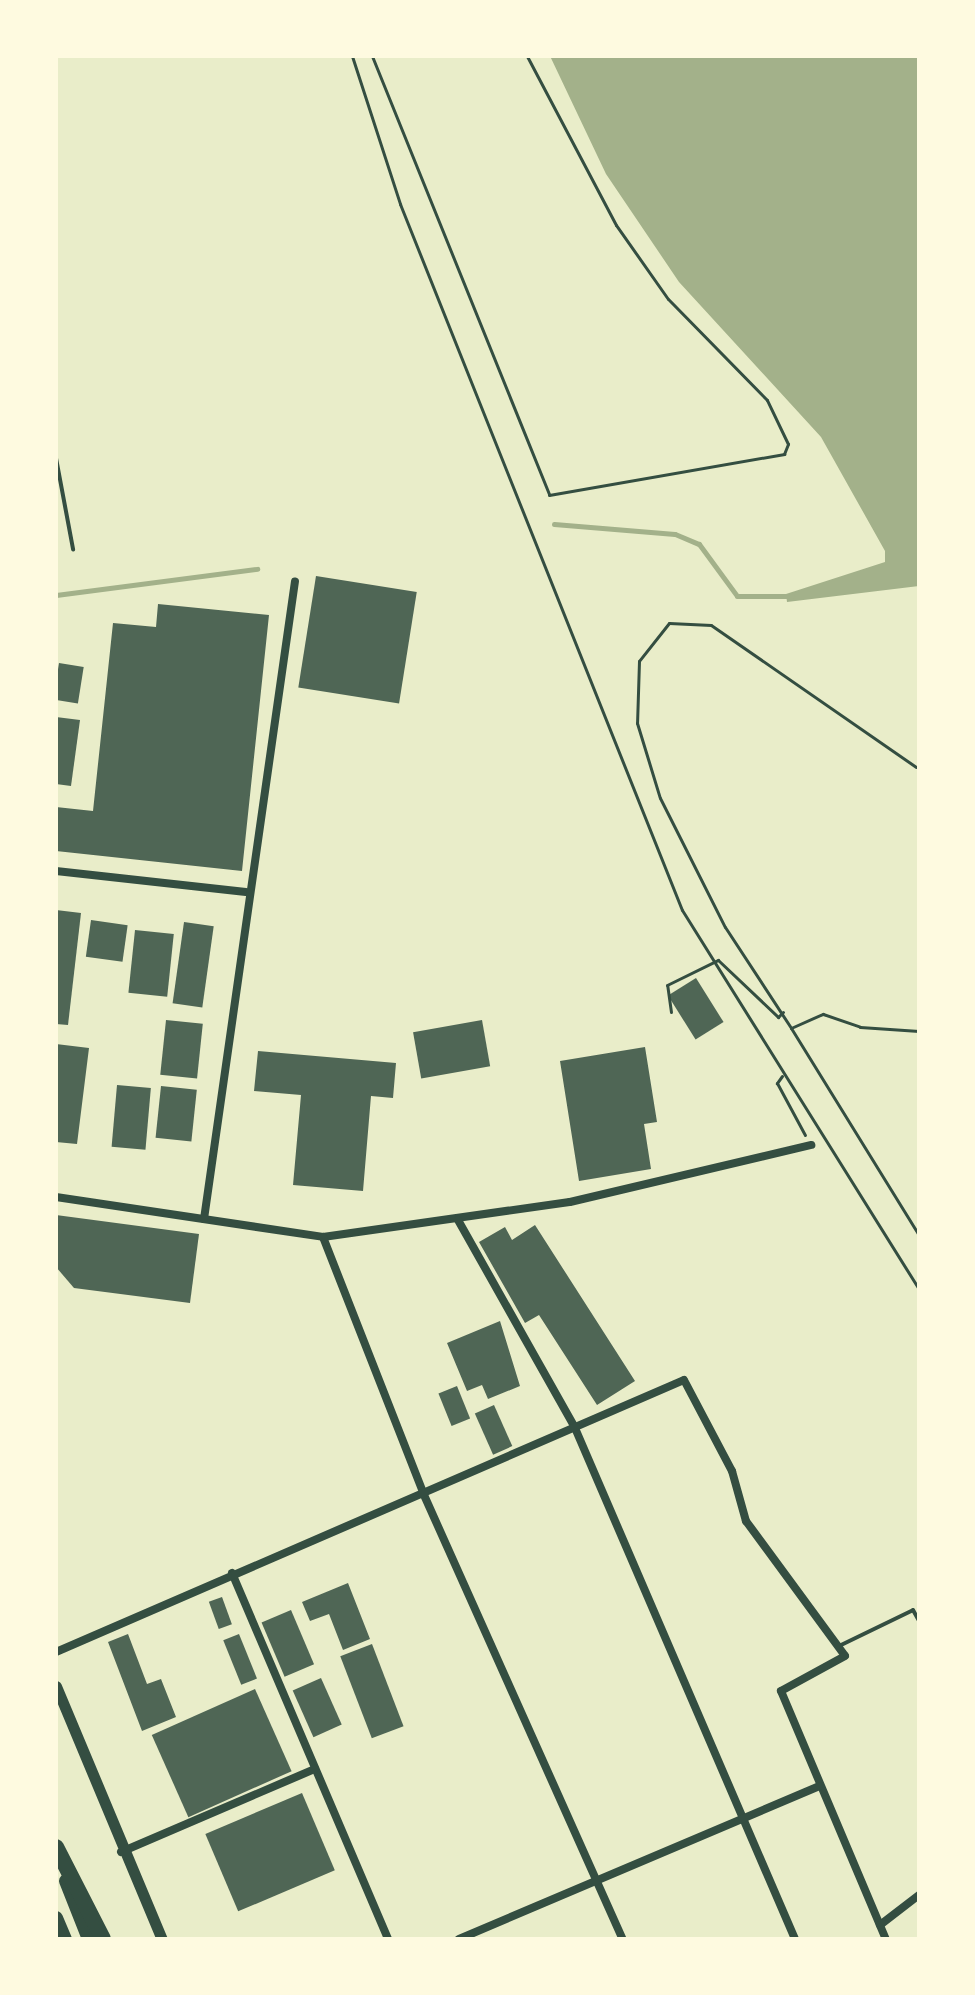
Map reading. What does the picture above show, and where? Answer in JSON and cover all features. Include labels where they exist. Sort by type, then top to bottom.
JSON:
[{"type":"highway","points":[[56,1847],[103,1939]]},
{"type":"highway","points":[[56,1855],[89,1939]]},
{"type":"highway","points":[[56,1918],[65,1939]]},
{"type":"street","points":[[204,1219],[246,892],[295,581]]},
{"type":"street","points":[[56,871],[246,892]]},
{"type":"street","points":[[56,1197],[323,1237],[570,1202],[811,1145]]},
{"type":"street","points":[[458,1220],[575,1428],[795,1939]]},
{"type":"street","points":[[323,1237],[424,1495],[623,1939]]},
{"type":"street","points":[[56,1652],[232,1573],[424,1495],[684,1380],[732,1471],[746,1521],[845,1656],[781,1691],[886,1939]]},
{"type":"street","points":[[232,1573],[388,1939]]},
{"type":"street","points":[[56,1686],[121,1852],[162,1939]]},
{"type":"street","points":[[121,1852],[315,1769]]},
{"type":"street","points":[[459,1939],[742,1815],[819,1786]]},
{"type":"street","points":[[880,1925],[919,1895]]},
{"type":"lane","points":[[56,458],[73,549]]},
{"type":"lane","points":[[838,1646],[913,1610],[919,1621]]},
{"type":"path","points":[[352,56],[400,204],[622,768],[682,910],[782,1076],[919,1289]]},
{"type":"path","points":[[372,56],[549,495],[784,454],[788,444],[767,400],[668,299],[616,225],[527,56]]},
{"type":"path","points":[[916,767],[711,625],[669,623],[639,661],[637,723],[660,798],[725,927],[783,1012],[919,1235]]},
{"type":"path","points":[[671,1012],[667,985],[711,962],[721,962],[778,1017],[783,1012]]},
{"type":"path","points":[[791,1028],[823,1014],[860,1027],[919,1031]]},
{"type":"path","points":[[782,1076],[777,1083],[811,1145]]},
{"type":"shaded area","points":[[550,56],[919,56],[919,586],[787,602],[786,594],[885,562],[885,551],[821,437],[679,282],[606,174]]},
{"type":"building","points":[[316,576],[417,592],[399,704],[298,688]]},
{"type":"building","points":[[158,604],[269,615],[242,871],[56,851],[56,807],[93,811],[113,623],[156,627]]},
{"type":"building","points":[[59,663],[84,667],[78,703],[56,700]]},
{"type":"building","points":[[56,717],[80,720],[71,786],[56,784]]},
{"type":"building","points":[[56,910],[81,913],[68,1025],[56,1024]]},
{"type":"building","points":[[91,920],[128,925],[122,962],[86,957]]},
{"type":"building","points":[[184,922],[214,926],[202,1007],[173,1003]]},
{"type":"building","points":[[135,930],[174,934],[167,997],[128,993]]},
{"type":"building","points":[[696,978],[724,1022],[696,1040],[668,995]]},
{"type":"building","points":[[166,1020],[203,1024],[197,1079],[160,1075]]},
{"type":"building","points":[[482,1020],[490,1066],[421,1078],[413,1032]]},
{"type":"building","points":[[56,1044],[89,1048],[77,1144],[56,1142]]},
{"type":"building","points":[[645,1047],[657,1122],[644,1124],[651,1169],[579,1181],[560,1061]]},
{"type":"building","points":[[258,1051],[396,1063],[393,1098],[371,1096],[363,1191],[293,1185],[301,1095],[254,1091]]},
{"type":"building","points":[[117,1085],[151,1088],[145,1150],[112,1147]]},
{"type":"building","points":[[161,1086],[197,1090],[191,1141],[156,1138]]},
{"type":"building","points":[[56,1215],[199,1234],[190,1303],[74,1288],[56,1267]]},
{"type":"building","points":[[535,1225],[635,1381],[597,1405],[539,1315],[525,1323],[479,1242],[505,1227],[512,1240]]},
{"type":"building","points":[[500,1321],[520,1386],[488,1399],[482,1385],[467,1391],[447,1343]]},
{"type":"building","points":[[457,1386],[470,1418],[452,1426],[438,1393]]},
{"type":"building","points":[[494,1405],[512,1446],[493,1455],[475,1414]]},
{"type":"building","points":[[348,1583],[370,1639],[343,1650],[329,1614],[310,1621],[302,1602]]},
{"type":"building","points":[[222,1597],[232,1624],[219,1629],[209,1602]]},
{"type":"building","points":[[291,1610],[314,1664],[285,1677],[262,1623]]},
{"type":"building","points":[[128,1634],[147,1684],[161,1679],[176,1717],[142,1731],[108,1642]]},
{"type":"building","points":[[239,1634],[257,1679],[241,1685],[223,1640]]},
{"type":"building","points":[[372,1644],[404,1726],[372,1738],[340,1656]]},
{"type":"building","points":[[321,1678],[342,1725],[313,1737],[293,1691]]},
{"type":"building","points":[[255,1689],[292,1771],[188,1817],[152,1735]]},
{"type":"building","points":[[302,1793],[335,1870],[238,1911],[205,1834]]},
{"type":"waterway","points":[[554,524],[675,534],[699,544],[737,596],[792,596]]},
{"type":"waterway","points":[[56,595],[257,569]]}]
